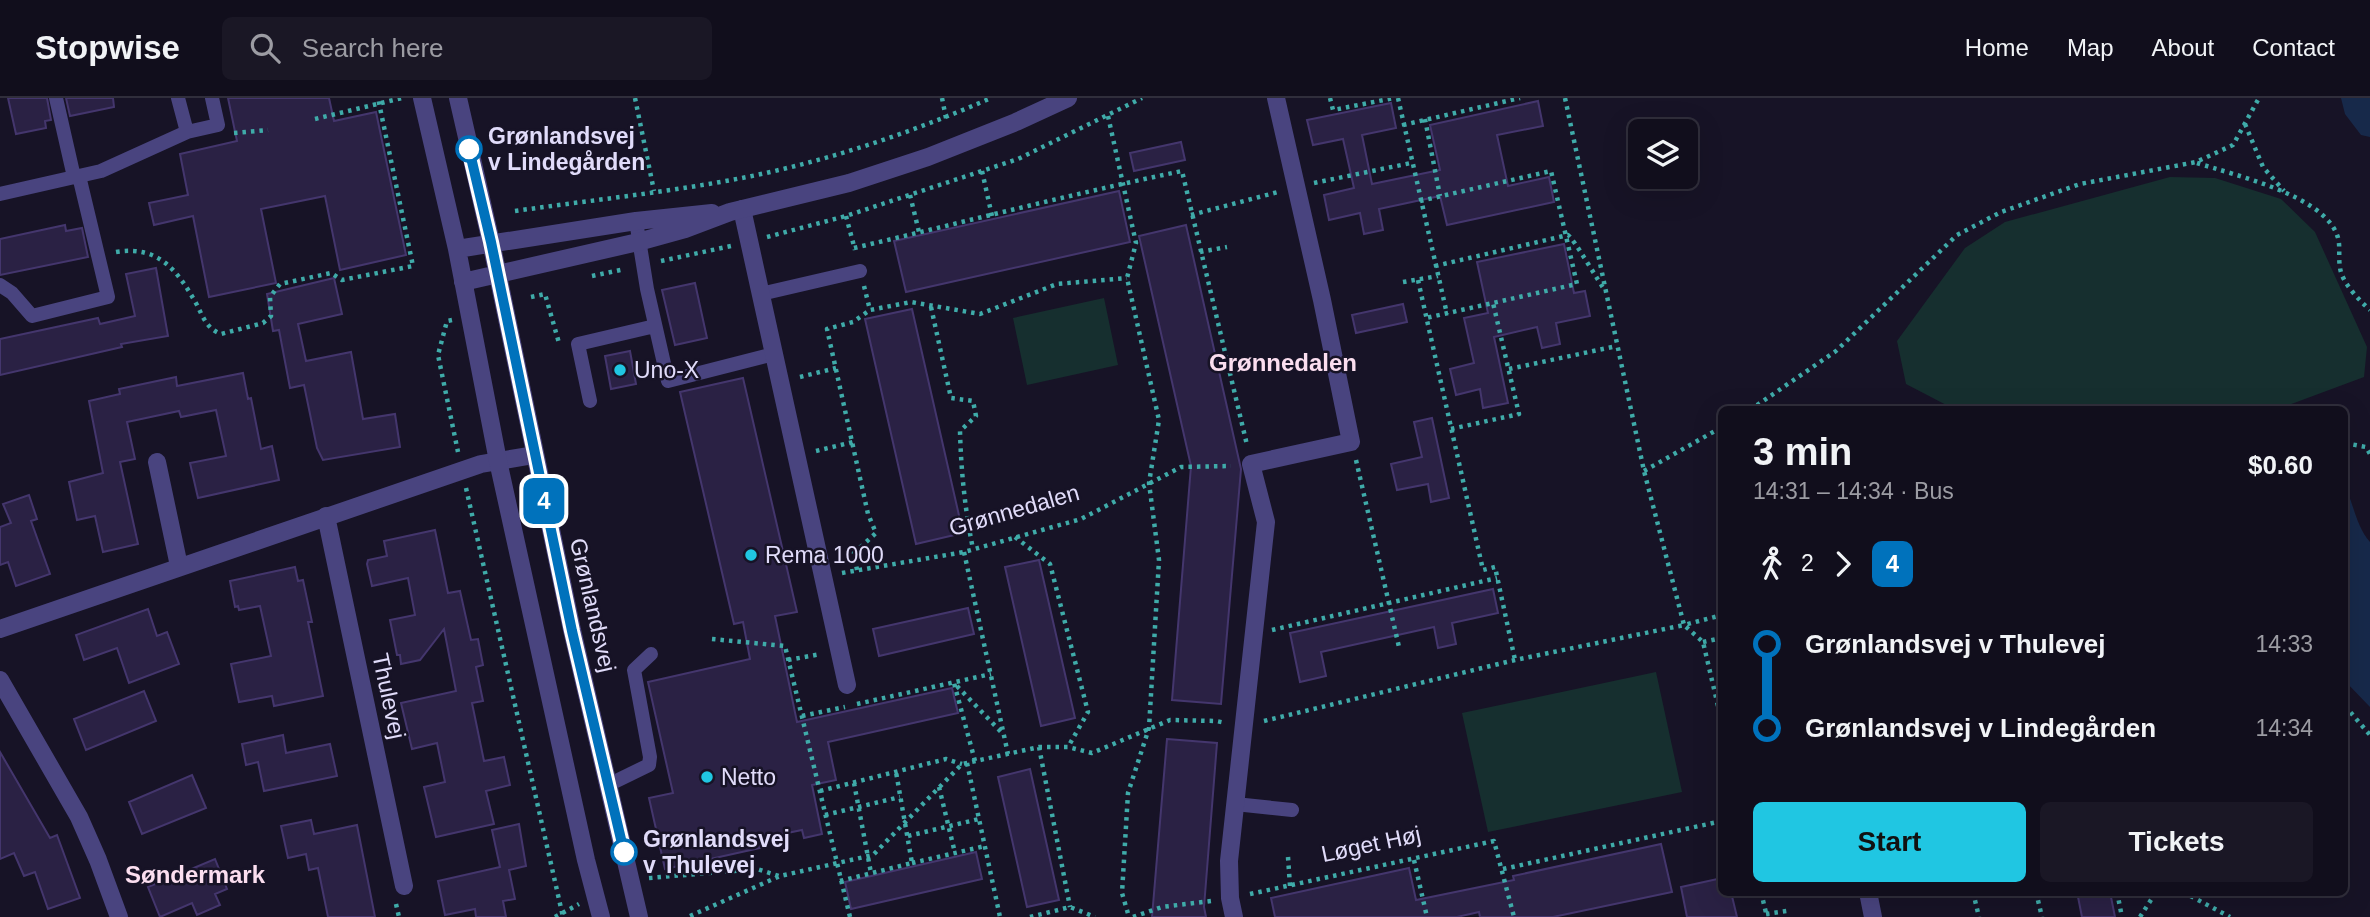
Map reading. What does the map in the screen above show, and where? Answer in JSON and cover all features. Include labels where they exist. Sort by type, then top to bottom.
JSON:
[{"type":"street","points":[[422,98],[457,249],[498,461],[601,917]]},
{"type":"street","name":"Grønlandsvej","points":[[458,98],[498,274],[534,455],[639,917]]},
{"type":"street","points":[[463,282],[638,242],[736,211],[849,183],[928,157],[1068,98]]},
{"type":"street","points":[[1234,917],[1230,898],[1229,861],[1266,522],[1251,464],[1351,442],[1320,288],[1276,98]]},
{"type":"street","points":[[457,249],[636,221],[736,211]]},
{"type":"street","points":[[736,211],[749,242],[847,685]]},
{"type":"street","points":[[0,629],[463,471],[534,455]]},
{"type":"street","points":[[157,462],[179,566]]},
{"type":"street","name":"Thulevej","points":[[326,516],[404,886]]},
{"type":"street","points":[[0,680],[79,817],[119,917]]},
{"type":"street","points":[[1869,896],[1873,917]]},
{"type":"lane","points":[[0,285],[12,293],[32,316],[108,297],[56,98]]},
{"type":"lane","points":[[178,98],[187,132]]},
{"type":"lane","points":[[0,194],[102,171],[187,132],[218,125],[212,98]]},
{"type":"lane","points":[[636,221],[642,266],[668,381],[774,354]]},
{"type":"lane","points":[[761,294],[860,271]]},
{"type":"lane","points":[[590,401],[578,344],[655,326]]},
{"type":"lane","points":[[608,785],[649,765],[650,757],[634,670],[651,654]]},
{"type":"lane","points":[[1235,804],[1292,810]]},
{"type":"path","points":[[315,119],[379,100],[402,98]]},
{"type":"path","points":[[635,98],[654,191]]},
{"type":"path","points":[[942,98],[946,118]]},
{"type":"path","points":[[515,211],[747,177],[842,153],[946,118],[991,98]]},
{"type":"path","points":[[642,266],[749,242],[846,216],[1018,159],[1142,98]]},
{"type":"path","points":[[1330,98],[1333,110],[1396,98],[1447,313]]},
{"type":"path","points":[[1403,125],[1520,98]]},
{"type":"path","points":[[1565,98],[1644,471],[1684,625],[1703,642],[1718,704]]},
{"type":"path","points":[[1756,406],[1836,351],[1957,235],[2001,212],[2080,184],[2196,162],[2233,145],[2259,98]]},
{"type":"path","points":[[98,255],[131,249],[166,262],[186,284],[208,327],[221,334],[263,324],[271,316],[270,297],[280,284],[331,273],[342,280],[413,266],[379,100]]},
{"type":"path","points":[[1108,116],[1136,243],[1127,278],[1159,420],[1149,483],[1159,560],[1149,728],[1128,793],[1122,893],[1131,917]]},
{"type":"path","points":[[1425,119],[1440,196]]},
{"type":"path","points":[[2245,124],[2263,167],[2284,191]]},
{"type":"path","points":[[218,125],[236,134],[268,130]]},
{"type":"path","points":[[2196,162],[2284,191],[2327,220],[2338,235],[2340,271],[2361,302],[2370,310]]},
{"type":"path","points":[[982,171],[992,216]]},
{"type":"path","points":[[854,248],[1182,171],[1251,464]]},
{"type":"path","points":[[1420,201],[1551,171],[1568,235],[1577,284],[1426,318]]},
{"type":"path","points":[[910,195],[919,232]]},
{"type":"path","points":[[846,216],[870,310]]},
{"type":"path","points":[[1435,266],[1568,235],[1573,238],[1607,293]]},
{"type":"path","points":[[1200,252],[1227,247]]},
{"type":"path","points":[[1403,282],[1438,276]]},
{"type":"path","points":[[857,570],[854,553],[876,533],[867,514],[827,330],[853,322],[870,310],[911,302],[980,314],[1056,284],[1127,278]]},
{"type":"path","points":[[1418,280],[1483,570],[1494,567],[1515,660]]},
{"type":"path","points":[[531,297],[545,293],[559,344],[578,344]]},
{"type":"path","points":[[1451,429],[1519,414],[1493,303]]},
{"type":"path","points":[[931,307],[951,398],[973,401],[976,416],[960,431],[961,481],[968,508],[966,513],[973,549]]},
{"type":"path","points":[[470,317],[447,321],[438,355],[563,917]]},
{"type":"path","points":[[1509,369],[1617,346]]},
{"type":"path","points":[[780,381],[836,368]]},
{"type":"path","points":[[1644,471],[1718,429]]},
{"type":"path","points":[[796,456],[853,442]]},
{"type":"path","points":[[1351,442],[1399,647]]},
{"type":"path","points":[[2348,444],[2366,447],[2370,454]]},
{"type":"path","name":"Grønnedalen","points":[[823,576],[964,552],[1081,519],[1181,467],[1251,464]]},
{"type":"path","points":[[1015,537],[1049,564],[1088,712],[1068,747]]},
{"type":"path","points":[[964,552],[1008,754]]},
{"type":"path","points":[[1254,634],[1497,578]]},
{"type":"path","points":[[690,916],[780,876],[873,855],[964,764],[1038,747],[1068,747],[1092,753],[1170,720],[1216,721],[1243,727],[1515,660],[1718,616]]},
{"type":"path","points":[[712,639],[785,646],[835,864],[850,917]]},
{"type":"path","points":[[1703,642],[1718,639]]},
{"type":"path","points":[[788,660],[839,651]]},
{"type":"path","points":[[802,716],[991,674]]},
{"type":"path","points":[[954,683],[1004,735]]},
{"type":"path","points":[[954,683],[975,761]]},
{"type":"path","points":[[2348,709],[2370,735]]},
{"type":"path","points":[[1038,747],[1070,907]]},
{"type":"path","points":[[820,791],[946,759],[964,764]]},
{"type":"path","points":[[964,764],[1000,917]]},
{"type":"path","points":[[895,772],[912,863]]},
{"type":"path","points":[[854,783],[871,873]]},
{"type":"path","points":[[940,787],[955,853]]},
{"type":"path","points":[[825,815],[901,797]]},
{"type":"path","points":[[908,836],[979,819]]},
{"type":"path","points":[[1503,869],[1718,822]]},
{"type":"path","name":"Løget Høj","points":[[1131,917],[1162,907],[1230,898],[1494,841],[1514,917]]},
{"type":"path","points":[[840,881],[985,846]]},
{"type":"path","points":[[1288,857],[1290,886]]},
{"type":"path","points":[[1413,860],[1427,917]]},
{"type":"path","points":[[630,881],[661,875],[757,869],[780,876]]},
{"type":"path","points":[[1762,896],[1767,915],[1787,911]]},
{"type":"path","points":[[1974,896],[1979,917]]},
{"type":"path","points":[[2037,896],[2042,917]]},
{"type":"path","points":[[2118,896],[2122,917]]},
{"type":"path","points":[[2140,917],[2154,896]]},
{"type":"path","points":[[2191,896],[2230,917]]},
{"type":"path","points":[[1030,917],[1070,907],[1095,917]]},
{"type":"green space","points":[[2170,177],[2215,178],[2281,199],[2315,232],[2367,347],[2364,377],[2286,406],[1948,406],[1906,384],[1897,341],[1965,248],[2005,222]]},
{"type":"green space","points":[[1104,298],[1118,365],[1027,385],[1013,318]]},
{"type":"green space","points":[[1656,672],[1682,792],[1488,832],[1462,713]]},
{"type":"water","points":[[2341,98],[2370,98],[2370,137],[2361,135],[2345,114]]},
{"type":"water","points":[[2348,494],[2358,522],[2370,542],[2370,707],[2348,684]]},
{"type":"building","points":[[8,98],[47,98],[51,120],[45,121],[46,128],[16,134]]},
{"type":"building","points":[[66,98],[113,98],[114,107],[70,116]]},
{"type":"building","points":[[228,98],[329,98],[334,121],[376,112],[406,255],[340,270],[325,196],[261,209],[276,283],[209,297],[193,216],[154,225],[149,203],[188,195],[180,154],[237,141]]},
{"type":"building","points":[[1538,101],[1543,126],[1497,135],[1508,186],[1549,177],[1554,202],[1447,225],[1440,196],[1379,209],[1383,230],[1364,234],[1360,213],[1329,220],[1324,195],[1354,188],[1343,139],[1313,145],[1307,120],[1391,103],[1396,128],[1362,135],[1372,184],[1440,170],[1430,125]]},
{"type":"building","points":[[1181,142],[1185,160],[1134,171],[1130,153]]},
{"type":"building","points":[[1119,191],[1130,242],[906,292],[894,241]]},
{"type":"building","points":[[65,225],[66,231],[82,228],[88,257],[0,275],[0,239]]},
{"type":"building","points":[[1186,225],[1241,469],[1221,704],[1172,700],[1191,466],[1139,236]]},
{"type":"building","points":[[1564,244],[1574,293],[1585,291],[1590,316],[1556,323],[1560,344],[1542,348],[1537,327],[1494,337],[1508,403],[1483,408],[1480,389],[1456,395],[1450,369],[1474,363],[1464,318],[1488,313],[1477,262]]},
{"type":"building","points":[[156,268],[168,336],[121,344],[122,347],[0,375],[0,339],[98,318],[100,324],[135,316],[126,274]]},
{"type":"building","points":[[334,278],[342,314],[298,324],[306,361],[351,352],[363,419],[395,414],[400,447],[323,460],[317,448],[304,385],[290,388],[279,330],[273,331],[267,294]]},
{"type":"building","points":[[695,283],[707,338],[675,345],[662,290]]},
{"type":"building","points":[[1403,304],[1407,322],[1356,333],[1352,315]]},
{"type":"building","points":[[912,309],[963,533],[916,544],[865,319]]},
{"type":"building","name":"Uno-X","points":[[630,351],[636,384],[611,389],[605,356]]},
{"type":"building","points":[[243,373],[261,449],[272,446],[279,480],[198,498],[190,463],[226,456],[216,410],[181,417],[179,411],[127,422],[135,459],[120,462],[138,544],[103,552],[95,516],[77,520],[69,482],[103,473],[89,401],[120,394],[119,389],[176,377],[177,386]]},
{"type":"building","points":[[743,378],[797,612],[775,616],[797,722],[952,688],[958,713],[828,742],[836,780],[812,785],[822,834],[804,838],[802,830],[758,839],[760,848],[665,869],[649,798],[673,793],[648,682],[750,659],[743,622],[734,624],[680,392]]},
{"type":"building","points":[[1432,418],[1449,498],[1431,502],[1428,484],[1397,490],[1391,464],[1422,457],[1414,422]]},
{"type":"building","points":[[29,495],[37,519],[31,521],[50,574],[16,586],[8,562],[0,565],[0,527],[11,523],[3,504]]},
{"type":"building","points":[[435,530],[448,593],[460,591],[471,640],[478,639],[483,665],[476,667],[483,701],[472,703],[484,761],[504,757],[510,785],[486,791],[494,824],[436,837],[424,787],[445,782],[437,743],[412,749],[401,703],[456,691],[444,629],[420,660],[401,664],[390,620],[415,615],[408,578],[372,586],[367,564],[368,560],[387,556],[384,541]]},
{"type":"building","points":[[1039,560],[1075,718],[1041,726],[1005,567]]},
{"type":"building","points":[[295,567],[298,581],[303,580],[312,622],[308,622],[323,696],[274,706],[272,696],[239,702],[231,664],[271,656],[260,606],[239,610],[238,606],[235,607],[230,581]]},
{"type":"building","points":[[1493,589],[1498,613],[1452,623],[1456,644],[1438,648],[1434,627],[1321,652],[1326,676],[1300,682],[1290,633]]},
{"type":"building","points":[[968,608],[974,634],[879,656],[873,629]]},
{"type":"building","points":[[148,609],[157,636],[167,632],[179,664],[129,683],[117,648],[84,660],[76,635]]},
{"type":"building","points":[[144,691],[156,721],[86,750],[74,719]]},
{"type":"building","points":[[283,735],[286,753],[330,744],[337,776],[264,791],[258,762],[246,765],[242,744]]},
{"type":"building","points":[[1167,739],[1217,743],[1204,907],[1206,917],[1152,917]]},
{"type":"building","points":[[0,752],[50,838],[57,835],[80,898],[48,909],[35,872],[24,876],[14,853],[0,859]]},
{"type":"building","points":[[1030,769],[1059,900],[1027,907],[998,777]]},
{"type":"building","points":[[192,775],[206,808],[142,834],[129,802]]},
{"type":"building","points":[[311,820],[314,834],[357,825],[375,917],[328,917],[318,868],[309,870],[306,854],[288,858],[281,826]]},
{"type":"building","points":[[519,824],[526,866],[509,870],[515,899],[503,901],[506,917],[476,917],[475,909],[445,915],[438,881],[500,867],[492,830]]},
{"type":"building","points":[[1661,844],[1672,892],[1553,917],[1480,917],[1479,912],[1457,917],[1275,917],[1271,898],[1409,868],[1416,900],[1514,880],[1513,876]]},
{"type":"building","points":[[976,852],[982,879],[851,909],[845,882]]},
{"type":"building","points":[[215,859],[227,889],[215,894],[220,905],[197,915],[192,903],[160,917],[148,887]]},
{"type":"building","points":[[1718,879],[1718,896],[1732,896],[1737,917],[1687,917],[1681,887]]},
{"type":"building","points":[[2078,896],[2111,896],[2115,917],[2082,917]]},
{"type":"bus line","name":"4","points":[[469,149],[572,631],[624,852]]},
{"type":"place","name":"Grønlandsvej v Lindegården","points":[[469,149]]},
{"type":"place","name":"Uno-X","points":[[620,370]]},
{"type":"place","name":"Rema 1000","points":[[751,555]]},
{"type":"place","name":"Netto","points":[[707,777]]},
{"type":"place","name":"Grønlandsvej v Thulevej","points":[[624,852]]},
{"type":"district","name":"Grønnedalen","points":[[1283,363]]},
{"type":"district","name":"Søndermark","points":[[195,875]]}]
